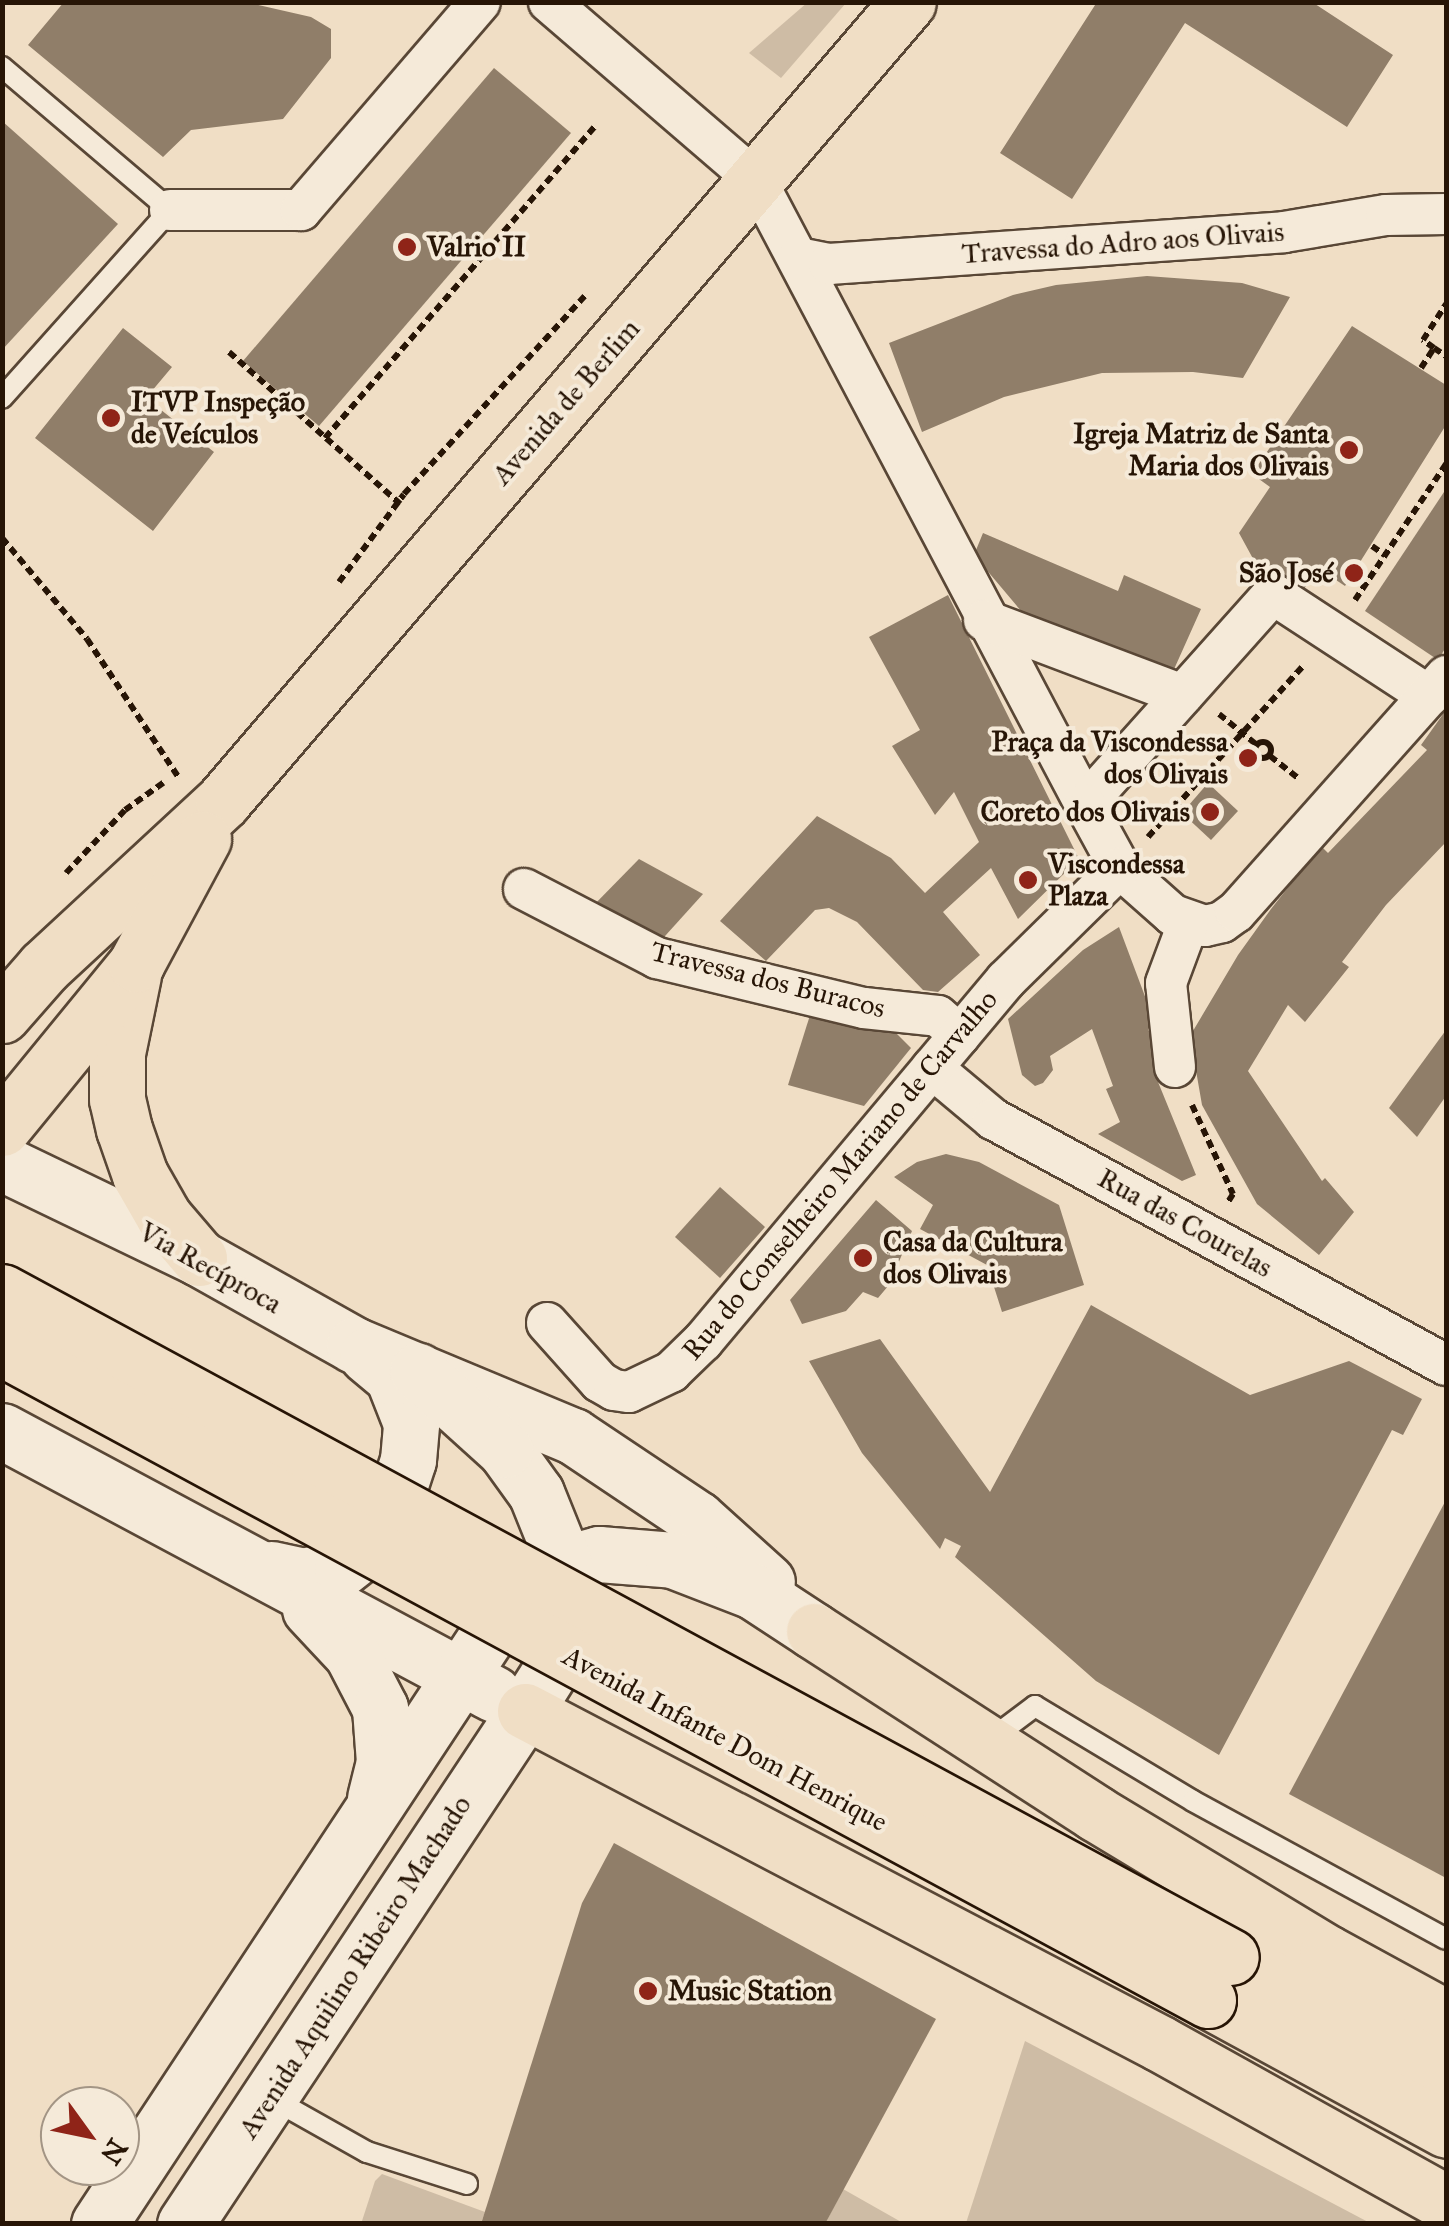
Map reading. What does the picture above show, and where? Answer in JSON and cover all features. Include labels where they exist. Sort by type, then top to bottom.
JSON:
[{"type":"main road","name":"Avenida de Berlim","points":[[2,1015],[23,979],[204,794],[756,180],[908,2]]},
{"type":"main road","name":"Avenida de Berlim","points":[[2,1128],[136,964],[204,794]]},
{"type":"main road","points":[[136,964],[124,1006],[117,1098],[140,1175],[164,1217],[199,1258]]},
{"type":"main road","name":"Via Recíproca","points":[[2,1163],[199,1258],[274,1304],[354,1344],[482,1395],[599,1452],[697,1519],[814,1632]]},
{"type":"main road","name":"Avenida Infante Dom Henrique","points":[[2,1292],[1219,1978],[1446,2130]]},
{"type":"main road","points":[[250,1560],[304,1576],[342,1568],[364,1552],[394,1503],[408,1460],[411,1423],[393,1377],[354,1344]]},
{"type":"main road","name":"Avenida Infante Dom Henrique","points":[[2,1348],[1219,1978],[1446,2074]]},
{"type":"main road","name":"Avenida Aquilino Ribeiro Machado","points":[[186,2224],[554,1664],[569,1621],[570,1589],[564,1560],[536,1493],[505,1450],[418,1371]]},
{"type":"main road","points":[[2,1431],[250,1560],[524,1711],[1159,2043],[1446,2203]]},
{"type":"main road","points":[[98,2224],[518,1591],[540,1570],[564,1560],[599,1554],[673,1560],[752,1592],[984,1744],[1327,1953],[1446,2018]]},
{"type":"main road","points":[[250,1560],[332,1630],[352,1654],[380,1708],[384,1762],[371,1809],[359,1830]]},
{"type":"street","points":[[170,210],[301,210],[480,2]]},
{"type":"street","points":[[549,2],[756,180],[984,620],[1120,868],[1188,924],[1205,926],[1236,912],[1438,686],[1334,632],[1273,594],[1085,804]]},
{"type":"street","name":"Travessa do Adro aos Olivais","points":[[798,258],[849,263],[1284,232],[1386,215],[1446,214]]},
{"type":"street","points":[[984,620],[1182,695]]},
{"type":"street","name":"Rua do Conselheiro Mariano de Carvalho","points":[[547,1323],[600,1382],[614,1390],[629,1392],[672,1372],[703,1341],[1006,980],[1120,868]]},
{"type":"street","name":"Travessa dos Buracos","points":[[524,889],[657,958],[864,1008],[938,1016],[960,1034]]},
{"type":"street","points":[[1175,1068],[1166,983],[1188,924]]},
{"type":"street","name":"Rua das Courelas","points":[[932,1068],[994,1119],[1446,1365]]},
{"type":"lane","points":[[2,67],[170,210],[2,398]]},
{"type":"lane","points":[[984,1744],[1035,1706],[1193,1802],[1446,1938]]},
{"type":"lane","points":[[269,2097],[367,2152],[468,2184]]},
{"type":"path","points":[[325,438],[595,126]]},
{"type":"path","points":[[332,592],[398,502],[597,282]]},
{"type":"path","points":[[1446,304],[1423,340],[1446,355]]},
{"type":"path","points":[[1421,368],[1434,348]]},
{"type":"path","points":[[229,352],[407,510]]},
{"type":"path","points":[[1120,868],[1334,632],[1446,464]]},
{"type":"path","points":[[2,538],[87,638],[175,773],[204,794]]},
{"type":"path","points":[[1372,546],[1386,555]]},
{"type":"path","points":[[1247,737],[1257,745],[1270,745],[1270,756],[1278,762]]},
{"type":"path","points":[[54,886],[125,810],[175,773],[188,758]]},
{"type":"path","points":[[1175,1068],[1233,1194],[1210,1236]]},
{"type":"shaded area","points":[[808,2],[846,3],[781,78],[749,53]]},
{"type":"shaded area","points":[[1025,2041],[1370,2223],[966,2223]]},
{"type":"shaded area","points":[[382,2174],[485,2212],[481,2223],[361,2224],[375,2181]]},
{"type":"shaded area","points":[[843,2189],[903,2223],[825,2224]]},
{"type":"building","points":[[64,2],[245,2],[311,17],[331,29],[331,58],[283,119],[191,130],[163,157],[28,45]]},
{"type":"building","points":[[1097,2],[1312,2],[1393,55],[1347,127],[1185,23],[1072,199],[1000,153]]},
{"type":"building","name":"Valrio II","points":[[494,68],[571,133],[319,426],[243,361]]},
{"type":"building","points":[[2,121],[118,224],[2,350]]},
{"type":"building","points":[[1147,276],[1242,283],[1290,297],[1243,378],[1193,372],[1102,373],[1004,397],[922,432],[889,343],[1013,295],[1056,285]]},
{"type":"building","name":"Igreja Matriz de Santa Maria dos Olivais","points":[[1352,326],[1446,385],[1446,425],[1345,586],[1318,568],[1300,595],[1257,566],[1239,533],[1270,487],[1252,474]]},
{"type":"building","name":"ITVP Inspeção de Veículos","points":[[123,328],[172,367],[146,398],[214,452],[153,531],[35,438]]},
{"type":"building","points":[[1446,489],[1446,647],[1438,660],[1365,611]]},
{"type":"building","points":[[983,533],[1118,591],[1124,575],[1201,609],[1171,676],[1022,612],[974,555]]},
{"type":"building","points":[[948,595],[1079,859],[1018,919],[991,868],[943,912],[980,955],[938,992],[923,990],[857,922],[829,908],[815,910],[766,961],[720,921],[817,816],[891,858],[925,893],[979,842],[954,792],[935,815],[892,746],[920,730],[869,637]]},
{"type":"building","points":[[1446,710],[1446,842],[1386,905],[1342,962],[1349,967],[1305,1022],[1288,1005],[1248,1071],[1322,1181],[1325,1178],[1354,1212],[1319,1255],[1257,1204],[1202,1105],[1190,1036],[1238,955],[1271,909],[1321,846],[1328,853],[1427,750],[1421,745]]},
{"type":"building","name":"Coreto dos Olivais","points":[[1208,783],[1238,811],[1211,840],[1182,813]]},
{"type":"building","points":[[639,859],[703,894],[656,946],[589,910]]},
{"type":"building","points":[[1119,927],[1155,1023],[1148,1029],[1166,1072],[1156,1077],[1196,1175],[1182,1181],[1098,1134],[1120,1122],[1106,1089],[1113,1086],[1092,1029],[1050,1056],[1053,1070],[1043,1083],[1035,1086],[1022,1075],[1008,1019],[1083,950]]},
{"type":"building","points":[[811,1012],[895,1032],[911,1048],[864,1106],[788,1085]]},
{"type":"building","points":[[1446,1030],[1446,1096],[1417,1137],[1389,1108]]},
{"type":"building","points":[[946,1154],[979,1162],[1059,1205],[1084,1285],[1002,1312],[987,1265],[920,1229],[933,1205],[894,1177],[917,1162]]},
{"type":"building","points":[[720,1187],[765,1227],[720,1278],[675,1237]]},
{"type":"building","name":"Casa da Cultura dos Olivais","points":[[876,1200],[912,1231],[889,1285],[878,1298],[863,1292],[846,1311],[802,1324],[790,1300]]},
{"type":"building","points":[[1091,1305],[1250,1395],[1349,1361],[1422,1399],[1403,1435],[1392,1430],[1219,1755],[1096,1681],[955,1557],[961,1546],[945,1538],[940,1549],[862,1453],[809,1361],[880,1339],[990,1492]]},
{"type":"building","points":[[1446,1500],[1446,1878],[1289,1794]]},
{"type":"building","name":"Music Station","points":[[614,1843],[936,2019],[825,2224],[481,2224],[582,1903]]},
{"type":"place","name":"Valrio II","points":[[407,247]]},
{"type":"place","name":"ITVP Inspeção de Veículos","points":[[111,418]]},
{"type":"place","name":"Igreja Matriz de Santa Maria dos Olivais","points":[[1349,450]]},
{"type":"place","name":"São José","points":[[1354,573]]},
{"type":"place","name":"Praça da Viscondessa dos Olivais","points":[[1248,758]]},
{"type":"place","name":"Coreto dos Olivais","points":[[1210,812]]},
{"type":"place","name":"Viscondessa Plaza","points":[[1028,880]]},
{"type":"place","name":"Casa da Cultura dos Olivais","points":[[863,1258]]},
{"type":"place","name":"Music Station","points":[[648,1991]]}]
